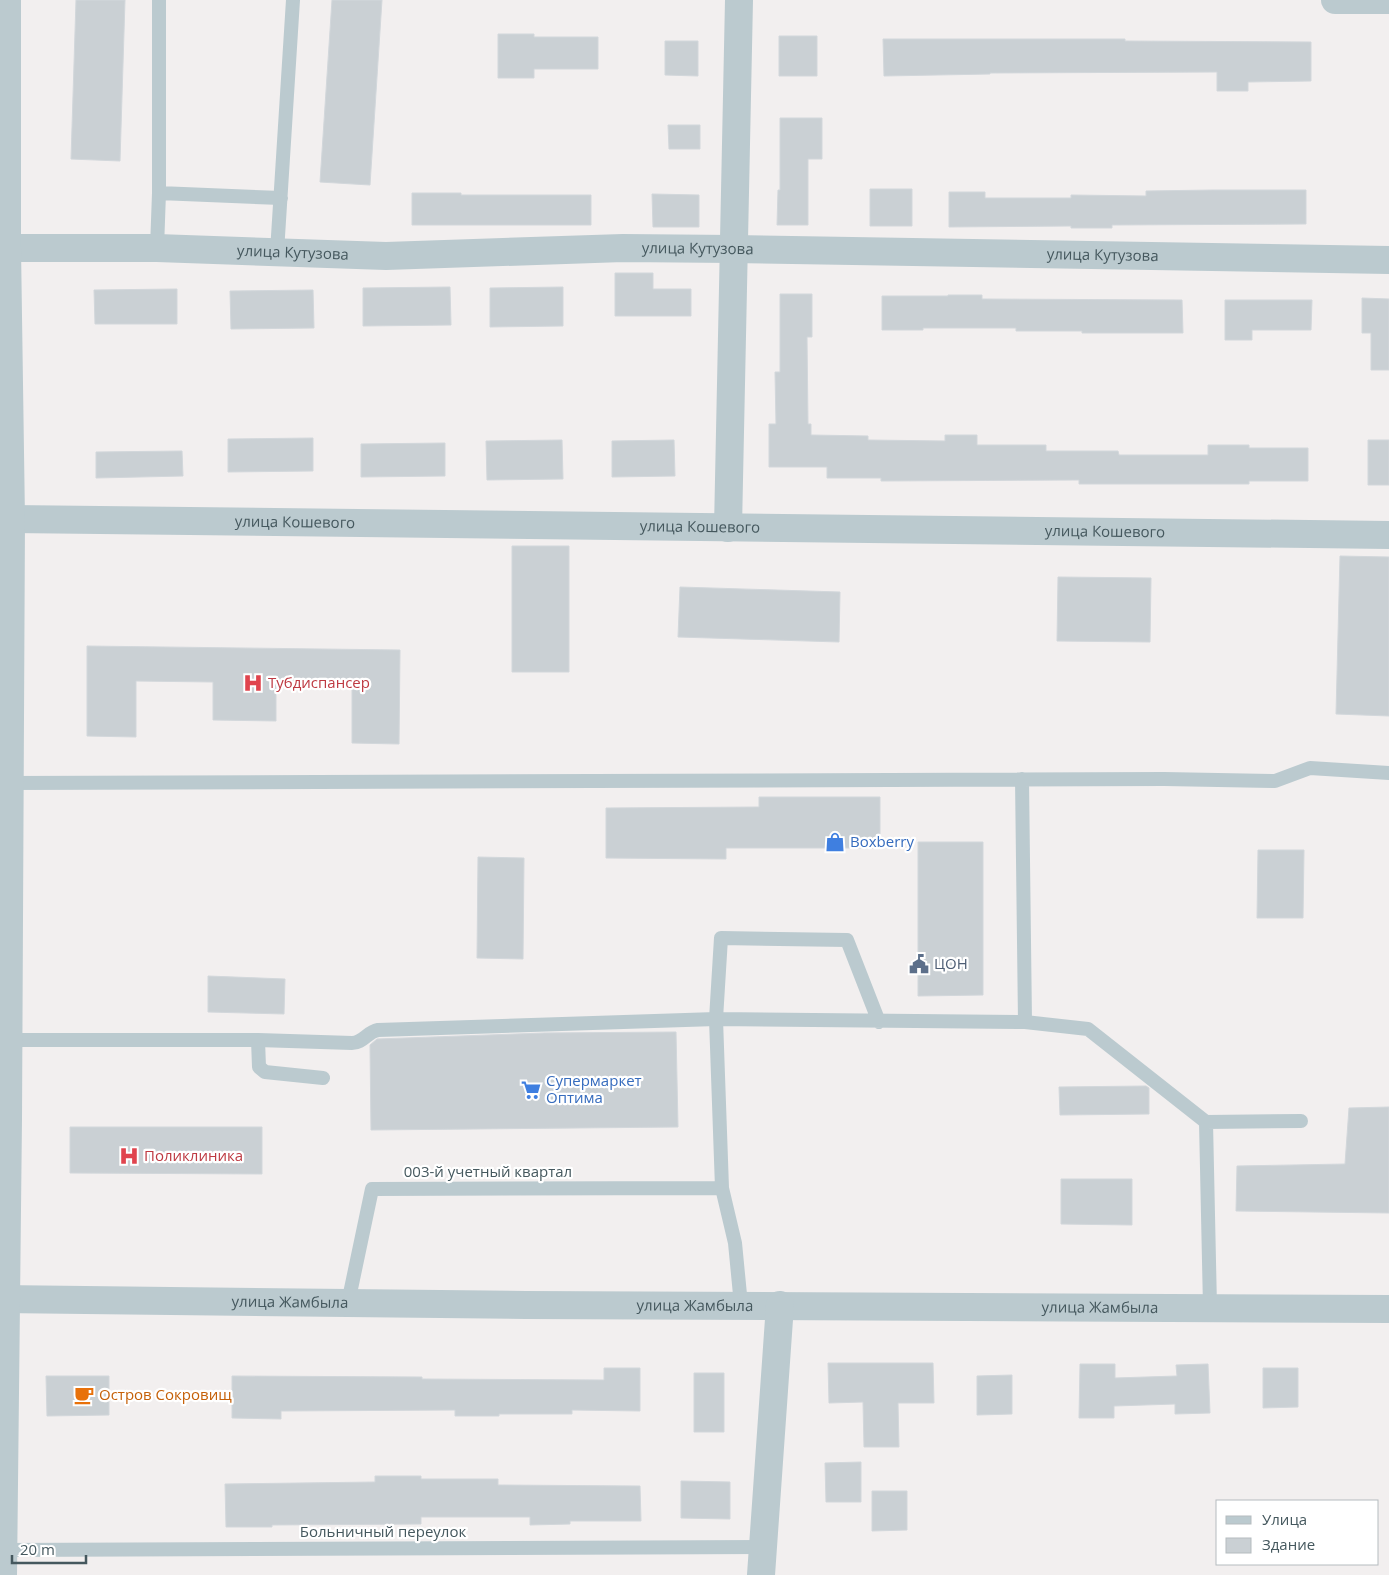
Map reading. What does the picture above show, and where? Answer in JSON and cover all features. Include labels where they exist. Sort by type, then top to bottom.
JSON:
[{"type":"street","points":[[3,1562],[3,1299],[8,1040],[11,519],[4,292],[7,248],[7,0]]},
{"type":"street","points":[[728,528],[739,0]]},
{"type":"street","points":[[1335,0],[1389,0]]},
{"type":"street","name":"улица Кутузова","points":[[7,248],[157,248],[386,256],[623,248],[1389,260]]},
{"type":"street","name":"улица Кошевого","points":[[11,519],[1389,535]]},
{"type":"street","name":"улица Жамбыла","points":[[3,1299],[348,1303],[1389,1309]]},
{"type":"street","points":[[761,1575],[780,1305]]},
{"type":"lane","points":[[157,248],[159,0]]},
{"type":"lane","points":[[277,252],[293,0]]},
{"type":"lane","points":[[158,193],[280,198]]},
{"type":"lane","points":[[10,783],[1022,779],[1275,781],[1310,768],[1389,773]]},
{"type":"lane","points":[[1022,779],[1025,1022]]},
{"type":"lane","points":[[740,1305],[735,1243],[722,1188],[716,1019],[721,938],[847,940],[879,1022]]},
{"type":"lane","points":[[8,1040],[258,1040],[356,1043],[368,1034],[378,1030],[716,1019],[1025,1022],[1088,1028],[1206,1122],[1302,1121]]},
{"type":"lane","points":[[258,1040],[259,1067],[265,1072],[323,1078]]},
{"type":"lane","points":[[1206,1122],[1210,1307]]},
{"type":"lane","name":"003-й учетный квартал","points":[[348,1303],[372,1189],[722,1188]]},
{"type":"lane","name":"Больничный переулок","points":[[3,1562],[764,1547]]},
{"type":"building","points":[[76,0],[125,0],[120,161],[71,159]]},
{"type":"building","points":[[332,0],[382,0],[370,185],[320,182]]},
{"type":"building","points":[[498,34],[534,34],[534,37],[598,37],[598,69],[534,69],[534,78],[498,78]]},
{"type":"building","points":[[779,36],[817,36],[817,76],[779,76]]},
{"type":"building","points":[[883,39],[1125,39],[1125,41],[1311,42],[1311,81],[1248,82],[1248,91],[1217,91],[1217,72],[990,73],[884,76]]},
{"type":"building","points":[[665,41],[698,41],[698,76],[665,75]]},
{"type":"building","points":[[780,118],[822,118],[822,159],[808,159],[808,225],[777,225],[778,190],[780,190]]},
{"type":"building","points":[[668,125],[700,125],[700,149],[669,149]]},
{"type":"building","points":[[870,189],[912,189],[912,226],[870,226]]},
{"type":"building","points":[[1306,190],[1306,224],[1112,225],[1112,228],[1071,228],[1071,226],[949,227],[949,192],[985,192],[985,198],[1071,198],[1071,195],[1146,196],[1146,191]]},
{"type":"building","points":[[412,193],[591,195],[591,225],[412,225]]},
{"type":"building","points":[[652,194],[699,195],[699,227],[653,227]]},
{"type":"building","points":[[615,273],[653,273],[653,289],[691,289],[691,316],[615,316]]},
{"type":"building","points":[[450,287],[451,325],[363,326],[363,288]]},
{"type":"building","points":[[563,287],[563,326],[490,327],[490,288]]},
{"type":"building","points":[[177,289],[177,324],[95,324],[94,290]]},
{"type":"building","points":[[313,290],[314,328],[231,329],[230,291]]},
{"type":"building","points":[[780,294],[812,294],[812,337],[807,337],[808,424],[811,424],[811,435],[868,436],[868,440],[945,441],[945,435],[977,435],[977,445],[1046,445],[1046,451],[1118,451],[1119,455],[1208,455],[1208,445],[1249,445],[1249,448],[1308,448],[1308,481],[1249,481],[1249,484],[1079,484],[1079,480],[881,481],[881,478],[827,478],[827,467],[769,467],[769,424],[776,424],[775,372],[780,372]]},
{"type":"building","points":[[982,295],[982,299],[1182,300],[1183,333],[1082,333],[1082,331],[1016,331],[1016,328],[882,330],[882,296]]},
{"type":"building","points":[[1362,298],[1389,299],[1389,370],[1371,370],[1371,333],[1362,333]]},
{"type":"building","points":[[1225,300],[1312,300],[1311,330],[1252,330],[1252,340],[1225,340]]},
{"type":"building","points":[[313,438],[313,471],[228,472],[228,439]]},
{"type":"building","points":[[562,440],[563,479],[487,480],[486,441]]},
{"type":"building","points":[[674,440],[675,476],[612,477],[612,441]]},
{"type":"building","points":[[1368,440],[1389,440],[1389,485],[1368,485]]},
{"type":"building","points":[[445,443],[445,476],[361,477],[361,444]]},
{"type":"building","points":[[182,451],[183,476],[96,478],[96,452]]},
{"type":"building","points":[[512,546],[569,546],[569,672],[512,672]]},
{"type":"building","points":[[1340,556],[1389,557],[1389,716],[1336,714]]},
{"type":"building","points":[[1058,577],[1151,578],[1150,642],[1057,641]]},
{"type":"building","points":[[680,587],[840,592],[839,642],[678,637]]},
{"type":"building","points":[[87,646],[400,650],[399,744],[352,743],[352,682],[276,681],[276,721],[213,720],[213,682],[136,681],[136,737],[87,736]]},
{"type":"building","points":[[759,797],[880,797],[880,848],[726,848],[726,859],[606,858],[606,808],[759,807]]},
{"type":"building","points":[[918,842],[983,842],[983,995],[918,996]]},
{"type":"building","points":[[1258,850],[1304,850],[1303,918],[1257,918]]},
{"type":"building","points":[[478,857],[524,858],[523,959],[477,958]]},
{"type":"building","points":[[208,976],[285,979],[284,1014],[208,1012]]},
{"type":"building","points":[[676,1032],[678,1127],[371,1130],[370,1045],[377,1039],[544,1033]]},
{"type":"building","points":[[1146,1086],[1149,1088],[1149,1114],[1060,1115],[1059,1087]]},
{"type":"building","points":[[1389,1107],[1389,1213],[1236,1211],[1237,1166],[1345,1164],[1349,1108]]},
{"type":"building","points":[[70,1127],[262,1127],[262,1174],[70,1173]]},
{"type":"building","points":[[1061,1179],[1132,1179],[1132,1225],[1061,1224]]},
{"type":"building","points":[[828,1363],[933,1363],[934,1403],[898,1403],[899,1447],[864,1447],[863,1402],[829,1403]]},
{"type":"building","points":[[1080,1364],[1115,1364],[1115,1378],[1177,1376],[1176,1365],[1208,1364],[1210,1413],[1175,1414],[1175,1404],[1114,1406],[1114,1418],[1079,1418]]},
{"type":"building","points":[[604,1368],[640,1368],[640,1411],[572,1410],[572,1414],[455,1416],[455,1410],[281,1411],[281,1419],[232,1418],[232,1376],[604,1380]]},
{"type":"building","points":[[1263,1368],[1298,1368],[1298,1407],[1263,1408]]},
{"type":"building","points":[[694,1373],[724,1373],[724,1432],[694,1432]]},
{"type":"building","points":[[1012,1375],[1012,1414],[977,1415],[977,1376]]},
{"type":"building","points":[[46,1376],[109,1376],[109,1415],[47,1416]]},
{"type":"building","points":[[861,1462],[861,1502],[826,1502],[825,1463]]},
{"type":"building","points":[[375,1476],[421,1476],[421,1479],[498,1479],[498,1485],[640,1486],[641,1521],[570,1521],[570,1524],[530,1525],[530,1517],[421,1517],[421,1524],[226,1527],[225,1484],[375,1482]]},
{"type":"building","points":[[681,1481],[730,1482],[730,1519],[681,1518]]},
{"type":"building","points":[[872,1491],[907,1491],[907,1530],[872,1531]]},
{"type":"place","name":"Тубдиспансер","points":[[253,683]]},
{"type":"place","name":"Boxberry","points":[[835,842]]},
{"type":"place","name":"ЦОН","points":[[919,964]]},
{"type":"place","name":"Супермаркет Оптима","points":[[531,1090]]},
{"type":"place","name":"Поликлиника","points":[[129,1156]]},
{"type":"place","name":"Остров Сокровищ","points":[[84,1395]]}]
